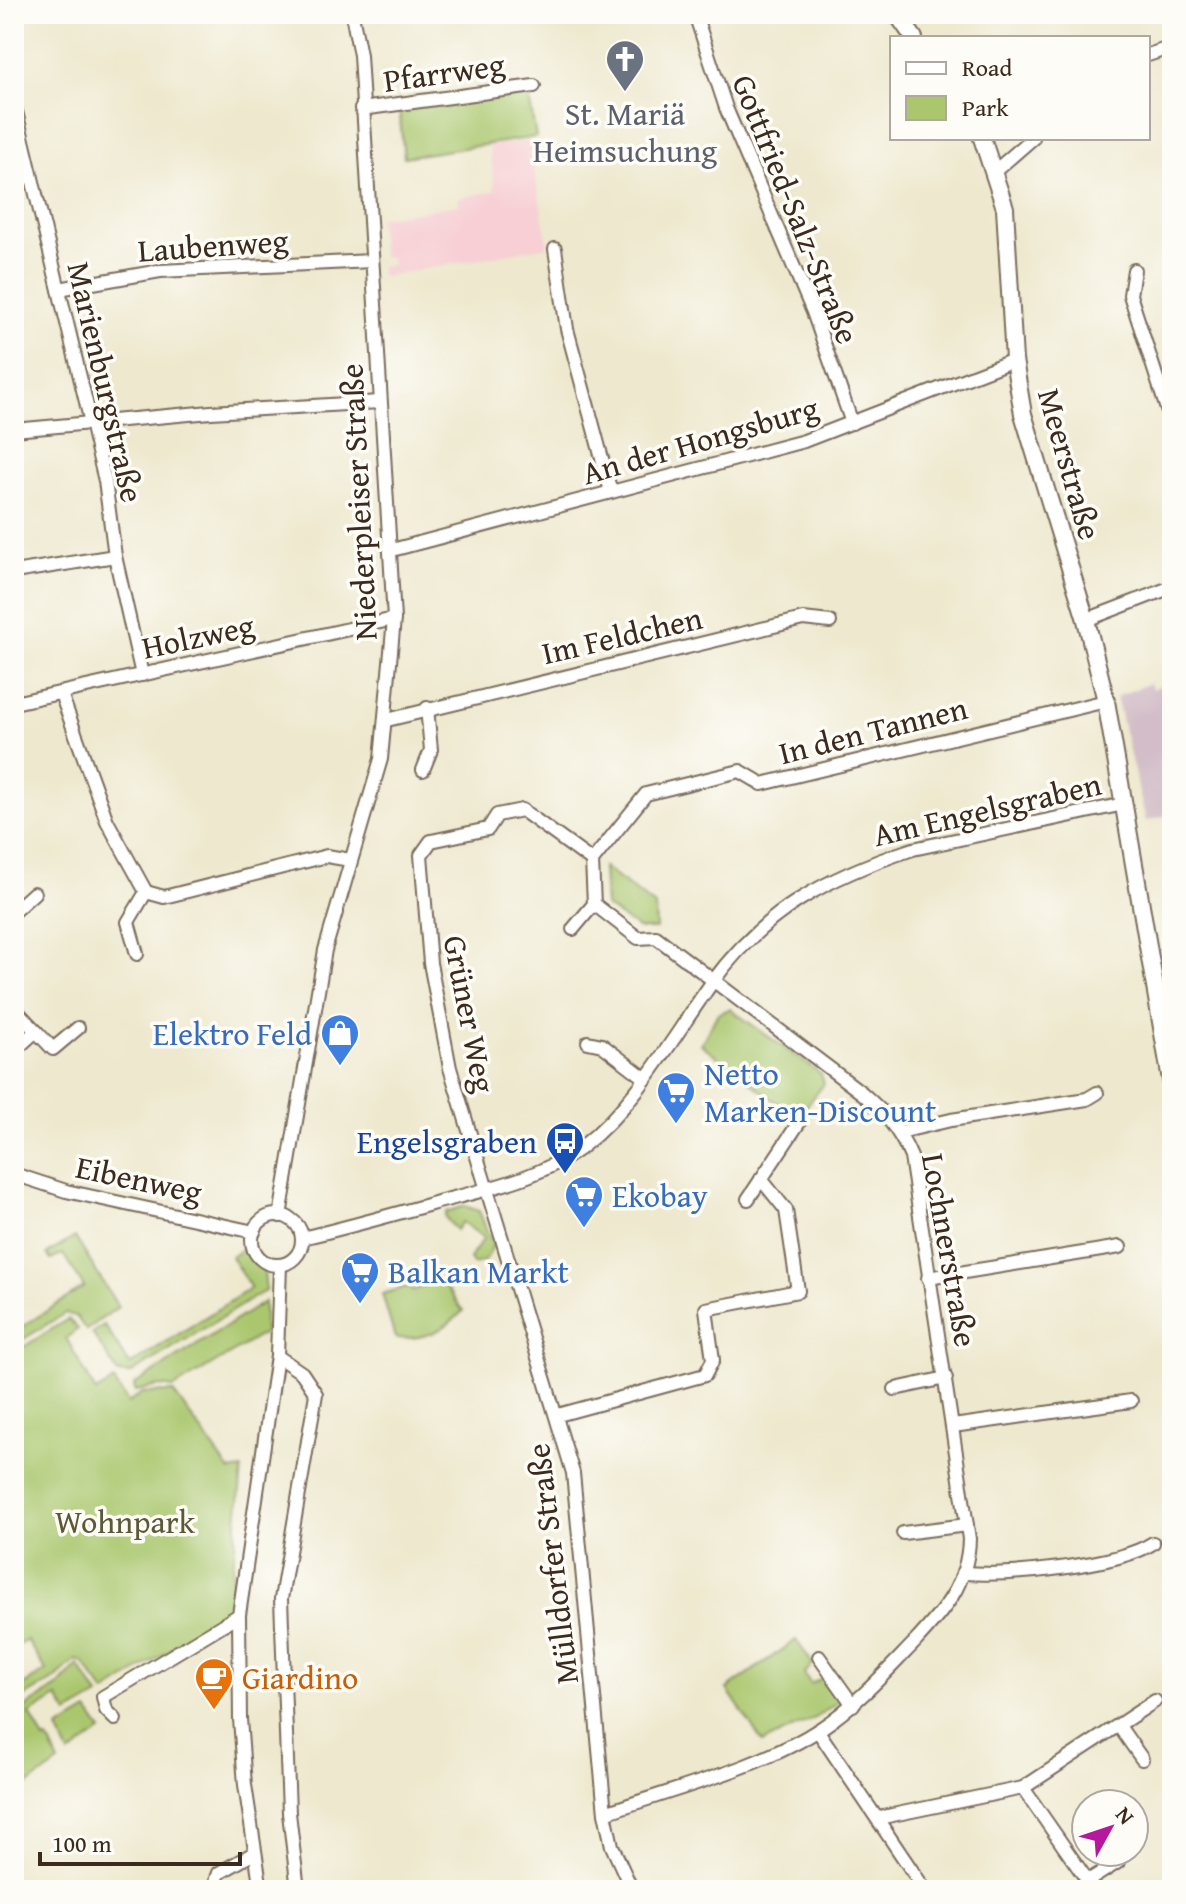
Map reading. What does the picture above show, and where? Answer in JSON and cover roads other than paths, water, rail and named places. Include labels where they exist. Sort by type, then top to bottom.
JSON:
[{"type":"street","name":"Niederpleiser Straße","points":[[280,1216],[325,950],[381,759],[394,619],[360,55],[352,14]]},
{"type":"street","name":"Gottfried-Salz-Straße","points":[[695,14],[726,108],[813,312],[852,423]]},
{"type":"street","points":[[897,14],[913,36]]},
{"type":"street","points":[[1150,54],[1172,47]]},
{"type":"street","name":"Pfarrweg","points":[[361,109],[534,86]]},
{"type":"street","name":"Marienburgstraße","points":[[14,103],[105,481],[115,556],[142,675]]},
{"type":"street","name":"Meerstraße","points":[[983,140],[1005,208],[1014,360],[1032,447],[1086,620],[1106,701],[1172,1086]]},
{"type":"street","points":[[995,171],[1031,140]]},
{"type":"street","points":[[555,249],[567,329],[611,492]]},
{"type":"street","name":"Laubenweg","points":[[59,289],[160,271],[372,261]]},
{"type":"street","points":[[1134,270],[1130,295],[1172,425]]},
{"type":"street","name":"An der Hongsburg","points":[[392,550],[736,461],[852,423],[1014,360]]},
{"type":"street","points":[[14,430],[380,402]]},
{"type":"street","points":[[14,572],[115,556]]},
{"type":"street","points":[[1086,620],[1172,587]]},
{"type":"street","name":"Holzweg","points":[[14,703],[394,619]]},
{"type":"street","name":"Im Feldchen","points":[[387,720],[803,619],[830,622]]},
{"type":"street","points":[[61,694],[107,821],[146,892],[164,897],[327,856],[350,860]]},
{"type":"street","name":"In den Tannen","points":[[592,861],[646,794],[740,771],[762,784],[1106,701]]},
{"type":"street","points":[[423,770],[431,750],[427,708]]},
{"type":"street","name":"Am Engelsgraben","points":[[302,1238],[485,1190],[557,1163],[582,1147],[623,1110],[713,982],[764,925],[822,884],[853,869],[940,842],[1124,804]]},
{"type":"street","name":"Grüner Weg","points":[[485,1190],[450,1068],[433,975],[422,870],[425,846],[431,841],[488,829],[497,815],[522,810],[592,861]]},
{"type":"street","points":[[573,929],[594,904],[592,861]]},
{"type":"street","points":[[137,954],[128,922],[146,892]]},
{"type":"street","points":[[14,911],[34,893]]},
{"type":"street","points":[[594,904],[638,938],[656,937],[713,982]]},
{"type":"street","name":"Lochnerstraße","points":[[605,1813],[746,1764],[818,1731],[853,1705],[930,1626],[952,1600],[965,1573],[967,1525],[911,1157],[900,1132],[887,1114],[713,982]]},
{"type":"street","points":[[14,1008],[53,1049],[78,1028]]},
{"type":"street","points":[[14,1051],[36,1031]]},
{"type":"street","points":[[588,1042],[602,1045],[645,1078]]},
{"type":"street","points":[[900,1132],[951,1120],[1087,1099],[1097,1093]]},
{"type":"street","points":[[748,1199],[800,1121]]},
{"type":"street","name":"Eibenweg","points":[[14,1174],[66,1191],[254,1232]]},
{"type":"street","points":[[558,1415],[705,1375],[713,1360],[706,1309],[798,1291],[786,1210],[761,1179]]},
{"type":"street","name":"Mülldorfer Straße","points":[[485,1190],[558,1415],[573,1473],[605,1813],[612,1846],[632,1890]]},
{"type":"street","points":[[280,1216],[295,1223],[302,1238],[299,1253],[280,1265],[258,1256],[254,1232],[266,1218],[280,1216]]},
{"type":"street","points":[[928,1278],[1120,1247]]},
{"type":"street","points":[[261,1890],[254,1853],[240,1719],[239,1615],[277,1356],[280,1265]]},
{"type":"street","points":[[277,1356],[302,1373],[316,1394],[281,1599],[288,1798],[298,1890]]},
{"type":"street","name":"Lochnerstraße","points":[[895,1389],[946,1378]]},
{"type":"street","points":[[953,1426],[1131,1401]]},
{"type":"street","points":[[903,1533],[967,1525]]},
{"type":"street","points":[[965,1573],[996,1575],[1096,1560],[1139,1553],[1153,1543]]},
{"type":"street","points":[[115,1719],[106,1710],[103,1697],[239,1615]]},
{"type":"street","points":[[819,1657],[853,1705]]},
{"type":"street","points":[[878,1818],[1023,1788],[1155,1701]]},
{"type":"street","points":[[1119,1726],[1142,1759]]},
{"type":"street","points":[[818,1731],[925,1890]]},
{"type":"street","points":[[1023,1788],[1091,1886],[1111,1868]]},
{"type":"street","points":[[213,1890],[219,1873],[254,1853]]},
{"type":"place","name":"St. Mariä Heimsuchung","points":[[625,93]]},
{"type":"place","name":"Elektro Feld","points":[[340,1067]]},
{"type":"place","name":"Netto Marken-Discount","points":[[676,1125]]},
{"type":"place","name":"Engelsgraben","points":[[565,1175]]},
{"type":"place","name":"Ekobay","points":[[584,1229]]},
{"type":"place","name":"Balkan Markt","points":[[360,1305]]},
{"type":"place","name":"Giardino","points":[[214,1711]]},
{"type":"park label","name":"Wohnpark","points":[[125,1521]]}]
